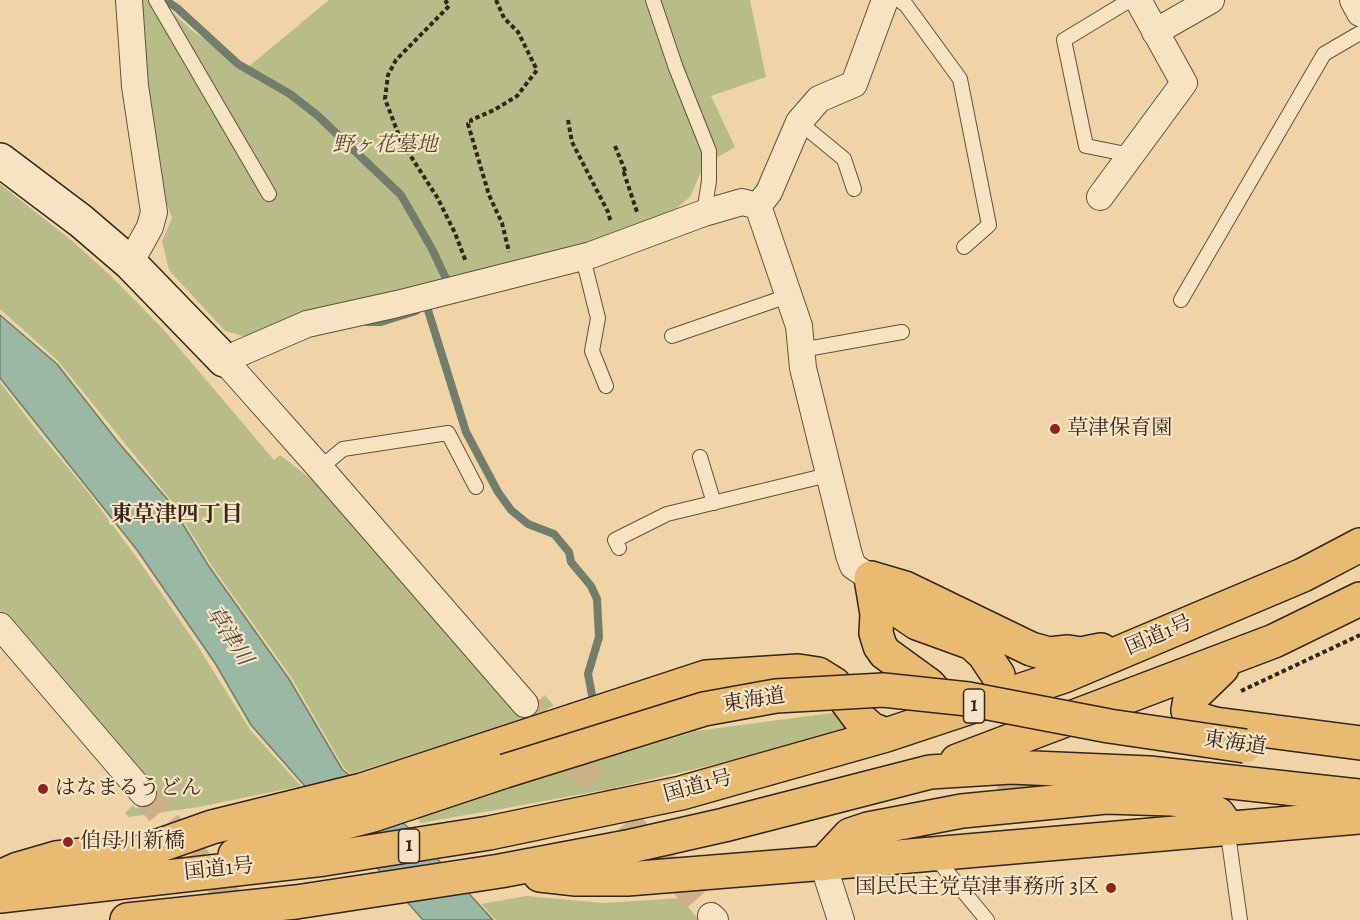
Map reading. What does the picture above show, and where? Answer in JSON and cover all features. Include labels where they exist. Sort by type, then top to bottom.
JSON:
[{"type":"highway","name":"国道1号","points":[[239,861],[324,859],[477,835],[681,793],[886,735],[1064,676],[1303,575],[1360,545]]},
{"type":"highway","points":[[871,578],[905,588],[1015,642],[1049,654],[1081,654],[1141,643]]},
{"type":"highway","points":[[871,578],[895,608],[917,623],[972,643],[984,654],[998,675]]},
{"type":"highway","points":[[871,578],[877,614],[876,633],[880,646],[885,653],[929,685],[943,702],[941,718]]},
{"type":"highway","name":"1","points":[[930,772],[1274,641],[1360,598]]},
{"type":"highway","points":[[1234,656],[1190,699],[1188,710],[1198,719],[1215,724],[1360,743]]},
{"type":"highway","points":[[76,887],[124,858],[212,826],[362,790],[706,677],[798,672],[818,674],[834,684],[871,729],[886,735]]},
{"type":"highway","name":"東海道","points":[[167,876],[239,861],[285,838],[373,815],[560,753],[704,710],[776,696],[883,690],[968,699],[1109,726],[1245,746],[1360,759]]},
{"type":"highway","name":"東海道","points":[[282,904],[500,871],[603,852],[724,825],[930,772],[1011,767],[1149,773],[1360,796]]},
{"type":"highway","points":[[823,864],[850,835],[868,829],[1016,799],[1106,797],[1172,799],[1197,803],[1218,813],[1227,827]]},
{"type":"highway","name":"1","points":[[500,871],[576,879],[627,879],[1360,817]]},
{"type":"highway","points":[[0,877],[18,868],[56,858],[92,854],[124,858],[167,876]]},
{"type":"highway","name":"国道1号","points":[[0,896],[167,876]]},
{"type":"highway","name":"国道1号","points":[[127,920],[282,904]]},
{"type":"street","points":[[129,0],[135,86],[154,212],[150,227],[130,263]]},
{"type":"street","points":[[758,206],[769,192],[799,122],[819,99],[854,84],[885,0]]},
{"type":"street","points":[[1100,196],[1184,83],[1138,0]]},
{"type":"street","points":[[1155,32],[1210,0]]},
{"type":"street","points":[[0,160],[81,221],[130,263],[224,360],[525,704]]},
{"type":"street","points":[[224,360],[307,324],[583,258],[704,213],[742,202],[758,206]]},
{"type":"street","points":[[758,206],[798,326],[803,368],[828,475],[853,566],[871,578]]},
{"type":"street","points":[[0,626],[143,793]]},
{"type":"street","points":[[823,864],[841,920]]},
{"type":"lane","points":[[156,0],[269,194]]},
{"type":"lane","points":[[653,0],[676,68],[709,151],[709,181],[704,213]]},
{"type":"lane","points":[[899,0],[906,5],[960,79],[989,225],[964,247]]},
{"type":"lane","points":[[1130,0],[1064,40],[1086,146],[1131,155]]},
{"type":"lane","points":[[1181,300],[1324,54],[1358,14]]},
{"type":"lane","points":[[799,122],[844,159],[854,189]]},
{"type":"lane","points":[[583,258],[598,318],[592,351],[606,386]]},
{"type":"lane","points":[[672,336],[788,296]]},
{"type":"lane","points":[[801,350],[902,332]]},
{"type":"lane","points":[[320,468],[343,449],[448,433],[476,487]]},
{"type":"lane","points":[[700,456],[714,503]]},
{"type":"lane","points":[[619,548],[615,540],[667,514],[828,475]]},
{"type":"lane","points":[[1227,827],[1240,920]]},
{"type":"lane","points":[[932,854],[987,920]]},
{"type":"path","points":[[447,0],[449,6],[396,60],[388,75],[385,99],[401,141],[428,181],[456,234],[471,286]]},
{"type":"path","points":[[496,0],[504,18],[518,32],[537,70],[517,96],[471,120],[468,124],[489,195],[502,223],[515,275]]},
{"type":"path","points":[[568,120],[572,142],[608,212],[618,246]]},
{"type":"path","points":[[615,146],[646,235]]},
{"type":"path","points":[[1235,694],[1360,635]]},
{"type":"green space","name":"野ヶ花墓地","points":[[137,0],[162,0],[167,8],[194,32],[248,67],[329,0],[750,0],[766,77],[711,96],[735,147],[704,165],[690,197],[671,213],[638,228],[464,280],[246,337],[225,331],[169,270],[162,241],[172,218],[161,189]]},
{"type":"green space","points":[[0,184],[71,240],[111,276],[163,329],[274,460],[280,455],[327,491],[523,713],[545,695],[554,706],[502,726],[350,774],[344,768],[291,677],[211,565],[170,499],[58,361],[0,309]]},
{"type":"green space","points":[[0,382],[88,492],[137,558],[197,645],[251,731],[301,786],[199,807],[129,817],[125,813],[133,805],[136,809],[158,791],[0,611]]},
{"type":"green space","points":[[846,711],[849,728],[716,764],[614,788],[501,809],[420,823],[418,816],[696,731]]},
{"type":"green space","points":[[526,896],[604,903],[681,898],[699,920],[496,920],[481,904]]},
{"type":"water","name":"草津川","points":[[0,315],[57,364],[118,442],[168,500],[208,565],[289,679],[342,769],[411,830],[493,920],[423,920],[251,725],[215,663],[137,550],[0,378]]},
{"type":"waterway","points":[[165,0],[177,8],[238,64],[290,94],[317,115],[401,195],[432,249],[450,287]]},
{"type":"waterway","points":[[427,307],[466,432],[498,492],[511,510],[528,524],[554,534],[569,552],[571,562],[591,586],[597,599],[599,637],[588,674],[592,695]]},
{"type":"waterway","points":[[367,322],[381,322],[416,311]]},
{"type":"tunnel","points":[[998,678],[1015,792]]},
{"type":"tunnel","points":[[525,704],[711,916]]},
{"type":"tunnel","points":[[143,793],[248,920]]},
{"type":"place","name":"草津保育園","points":[[1055,429]]},
{"type":"place","name":"はなまるうどん","points":[[43,789]]},
{"type":"place","name":"伯母川新橋","points":[[68,842]]},
{"type":"place","name":"国民民主党草津事務所 3区","points":[[1111,888]]},
{"type":"district","name":"東草津四丁目","points":[[177,516]]}]
